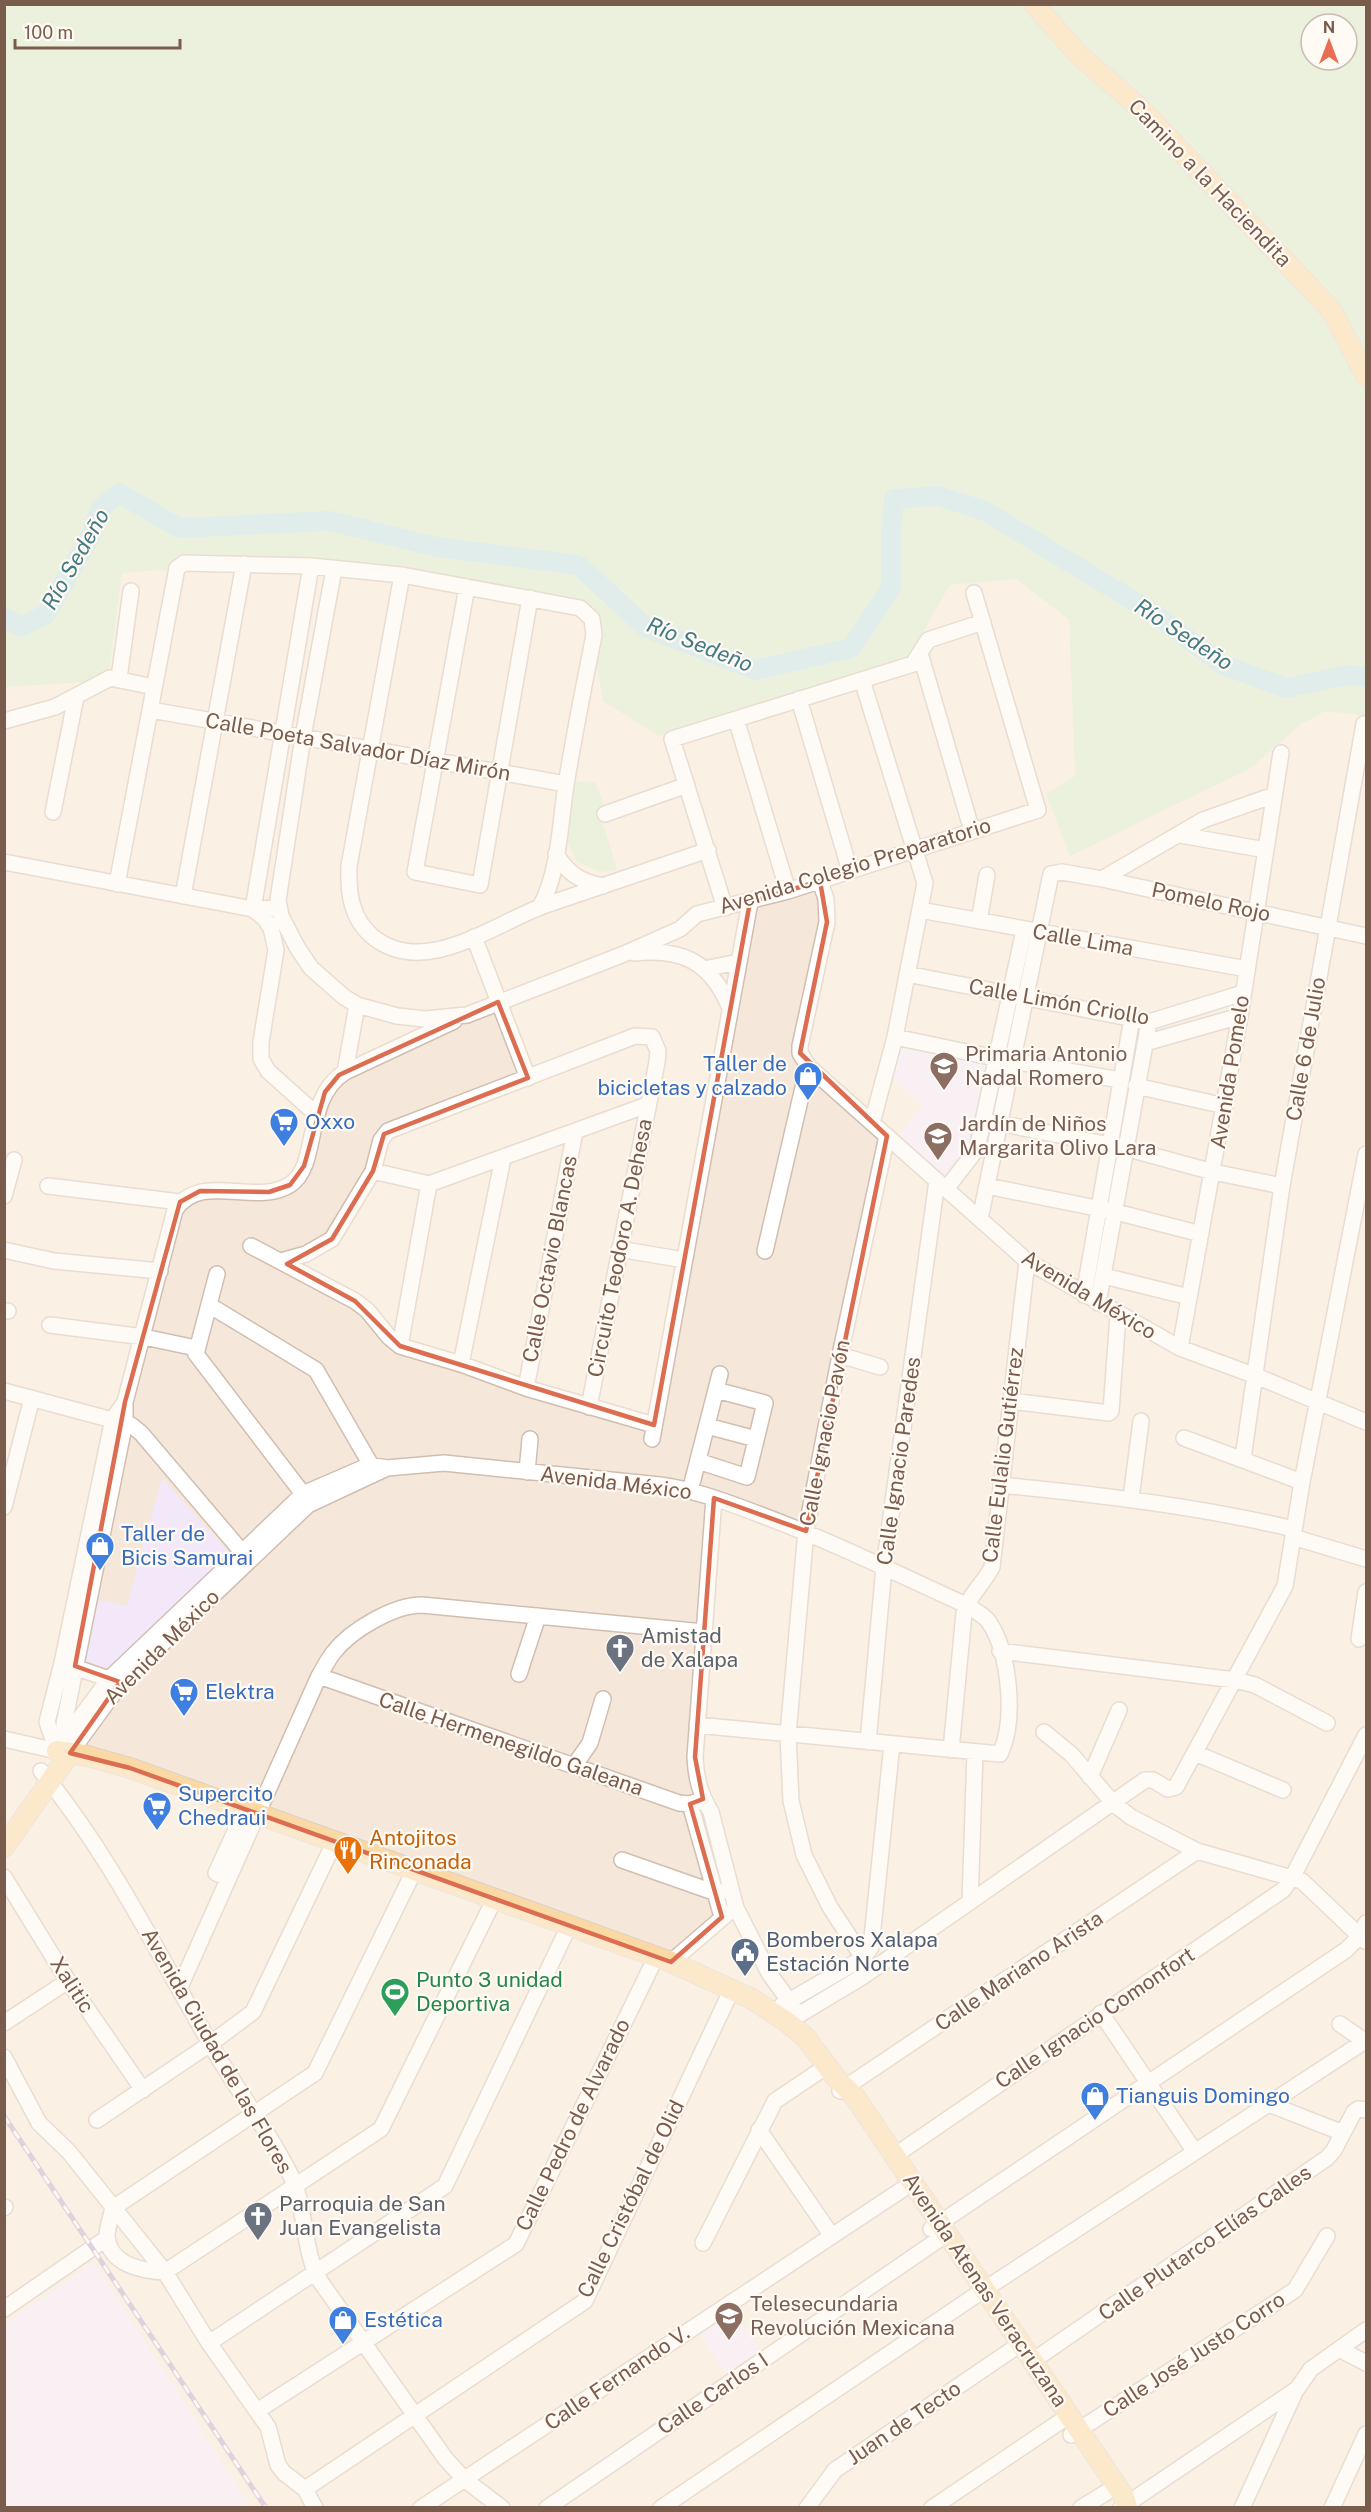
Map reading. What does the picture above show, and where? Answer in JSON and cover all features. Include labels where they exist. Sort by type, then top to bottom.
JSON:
[{"type":"main road","name":"Camino a la Haciendita","points":[[1034,4],[1078,54],[1142,110],[1332,311],[1366,376]]},
{"type":"main road","name":"Avenida México","points":[[4,1847],[64,1747]]},
{"type":"main road","name":"Avenida Atenas Veracruzana","points":[[64,1747],[130,1768],[250,1813],[335,1841],[663,1959],[786,2016],[806,2038],[837,2080],[855,2097],[894,2157],[936,2230]]},
{"type":"main road","name":"Avenida México","points":[[4,1824],[45,1776]]},
{"type":"main road","name":"Avenida Atenas Veracruzana","points":[[837,2080],[846,2104],[903,2189],[1034,2360],[1107,2492],[1123,2507]]},
{"type":"main road","name":"Avenida Atenas Veracruzana","points":[[981,2292],[1013,2349],[1071,2428],[1123,2507]]},
{"type":"street","points":[[117,884],[177,568],[180,564],[311,566],[402,575],[530,598],[580,608],[592,619],[594,635],[566,784],[556,854],[549,889],[540,907]]},
{"type":"street","points":[[183,896],[244,564]]},
{"type":"street","points":[[253,909],[311,566]]},
{"type":"street","points":[[4,862],[253,909],[278,908],[282,868],[303,737],[334,568]]},
{"type":"street","points":[[402,575],[349,866],[350,900],[355,915],[366,931],[382,944],[396,950],[413,953],[433,952],[474,937],[540,907],[708,850]]},
{"type":"street","points":[[467,587],[415,872],[480,885],[530,598]]},
{"type":"street","points":[[119,678],[131,591]]},
{"type":"street","name":"Avenida Colegio Preparatorio","points":[[180,1202],[200,1191],[269,1192],[290,1185],[298,1178],[304,1167],[316,1114],[329,1085],[345,1072],[467,1015],[624,954],[680,929],[697,914],[788,891],[1038,810],[974,593]]},
{"type":"street","points":[[725,908],[672,740],[913,664],[928,640],[982,622]]},
{"type":"street","points":[[920,653],[972,831]]},
{"type":"street","points":[[4,721],[55,707],[103,681],[119,678],[154,687]]},
{"type":"street","points":[[862,681],[925,883],[895,1037],[872,1124]]},
{"type":"street","points":[[52,812],[76,697]]},
{"type":"street","points":[[799,699],[850,871]]},
{"type":"street","name":"Calle Poeta Salvador Díaz Mirón","points":[[151,710],[566,784]]},
{"type":"street","points":[[736,719],[788,891]]},
{"type":"street","name":"Calle 6 de Julio","points":[[1243,1458],[1282,1186],[1364,724]]},
{"type":"street","name":"Avenida Pomelo","points":[[1180,1348],[1225,1106],[1281,753]]},
{"type":"street","points":[[605,814],[687,785]]},
{"type":"street","points":[[1101,879],[1203,820],[1274,795]]},
{"type":"street","points":[[1180,835],[1266,850]]},
{"type":"street","points":[[556,854],[562,864],[580,880],[603,886]]},
{"type":"street","name":"Pomelo Rojo","points":[[1031,931],[1048,879],[1056,872],[1256,911],[1366,936]]},
{"type":"street","points":[[979,921],[987,875]]},
{"type":"street","points":[[765,1251],[804,1060],[827,922],[826,900],[820,881]]},
{"type":"street","name":"Circuito Teodoro A. Dehesa","points":[[281,1261],[355,1301],[367,1310],[389,1338],[400,1346],[590,1407],[653,1432],[729,1006],[750,902]]},
{"type":"street","name":"Avenida Colegio Preparatorio","points":[[278,908],[297,947],[311,968],[326,984],[357,1005],[397,1016],[425,1019],[467,1015]]},
{"type":"street","points":[[253,909],[265,919],[276,941],[276,958],[261,1042],[261,1059],[268,1071],[316,1114]]},
{"type":"street","name":"Calle Lima","points":[[920,910],[1247,969]]},
{"type":"street","points":[[680,929],[682,955]]},
{"type":"street","points":[[942,1185],[977,1149],[1009,993],[1031,931]]},
{"type":"street","points":[[980,1219],[1026,996],[1031,931]]},
{"type":"street","points":[[474,937],[528,1078]]},
{"type":"street","points":[[276,958],[297,947]]},
{"type":"street","points":[[624,954],[654,952],[682,955],[704,969],[717,982],[729,1006]]},
{"type":"street","points":[[704,969],[738,962]]},
{"type":"street","name":"Calle Limón Criollo","points":[[908,974],[1149,1022],[1243,993]]},
{"type":"street","points":[[345,1072],[357,1005]]},
{"type":"street","name":"Calle Limón Criollo","points":[[1145,1043],[1240,1016]]},
{"type":"street","points":[[1084,1295],[1132,1018]]},
{"type":"street","points":[[1098,1303],[1149,1022]]},
{"type":"street","name":"Circuito Teodoro A. Dehesa","points":[[281,1261],[306,1254],[332,1239],[373,1171],[381,1140],[388,1131],[635,1036],[645,1035],[652,1038],[658,1051],[590,1407]]},
{"type":"street","points":[[895,1037],[995,1058],[1120,1080]]},
{"type":"street","name":"Avenida México","points":[[804,1060],[872,1124],[1027,1261],[1118,1315],[1180,1348],[1256,1376],[1366,1422]]},
{"type":"street","points":[[1136,1086],[1225,1106]]},
{"type":"street","points":[[373,1171],[429,1184],[647,1105]]},
{"type":"street","points":[[983,1120],[1109,1144],[1213,1172],[1282,1186]]},
{"type":"street","name":"Calle Octavio Blancas","points":[[526,1388],[575,1131]]},
{"type":"street","name":"Calle Ignacio Pavón","points":[[867,1964],[830,1907],[804,1855],[791,1801],[788,1734],[806,1531],[840,1355],[887,1136]]},
{"type":"street","points":[[786,2016],[970,1902],[1149,1779],[1172,1789],[1195,1754],[1285,1586],[1302,1482],[1366,1154]]},
{"type":"street","points":[[461,1364],[503,1158]]},
{"type":"street","points":[[4,1196],[10,1167]]},
{"type":"street","points":[[400,1346],[429,1184]]},
{"type":"street","name":"Calle Ignacio Paredes","points":[[868,1742],[884,1568],[942,1185]]},
{"type":"street","points":[[48,1186],[180,1202],[172,1219],[144,1337],[119,1420],[68,1665],[47,1722],[64,1747]]},
{"type":"street","points":[[987,1186],[1116,1212],[1201,1234]]},
{"type":"street","points":[[251,1246],[281,1261]]},
{"type":"street","points":[[619,1249],[684,1260]]},
{"type":"street","points":[[4,1250],[54,1261],[160,1271]]},
{"type":"street","name":"Calle Eulalio Gutiérrez","points":[[951,1750],[966,1605],[992,1567],[1027,1261]]},
{"type":"street","points":[[217,1274],[196,1348],[198,1359],[303,1494]]},
{"type":"street","points":[[1104,1276],[1189,1297]]},
{"type":"street","points":[[209,1305],[316,1370],[378,1469]]},
{"type":"street","points":[[1011,1401],[1109,1413],[1111,1411],[1118,1315]]},
{"type":"street","points":[[50,1325],[144,1337],[196,1348]]},
{"type":"street","points":[[840,1355],[880,1367]]},
{"type":"street","points":[[690,1491],[720,1374]]},
{"type":"street","points":[[698,1461],[747,1477],[765,1403],[716,1390]]},
{"type":"street","points":[[4,1391],[119,1420],[141,1433],[246,1556]]},
{"type":"street","points":[[4,1507],[32,1398]]},
{"type":"street","points":[[1131,1498],[1141,1421]]},
{"type":"street","points":[[707,1426],[756,1439]]},
{"type":"street","points":[[1184,1438],[1243,1458],[1302,1482]]},
{"type":"street","points":[[527,1472],[530,1439]]},
{"type":"street","name":"Avenida México","points":[[64,1747],[121,1683],[246,1556],[303,1494],[378,1469],[435,1462],[660,1485],[690,1491],[806,1531],[966,1605],[988,1622],[1000,1651],[1010,1700],[1007,1740],[1000,1754],[975,1752]]},
{"type":"street","name":"Avenida México","points":[[64,1747],[109,1678],[246,1556],[308,1505],[378,1469]]},
{"type":"street","points":[[1001,1485],[1131,1498],[1213,1510],[1294,1533],[1366,1559]]},
{"type":"street","points":[[714,1498],[697,1725],[696,1776],[697,1801],[723,1892],[722,1917]]},
{"type":"street","points":[[1359,1639],[1366,1592]]},
{"type":"street","points":[[180,1987],[228,1878],[216,1873],[250,1813],[319,1676],[332,1654],[357,1631],[409,1605],[704,1632]]},
{"type":"street","points":[[519,1674],[538,1616]]},
{"type":"street","points":[[1000,1651],[1235,1680],[1255,1685],[1327,1724]]},
{"type":"street","points":[[68,1665],[109,1678]]},
{"type":"street","name":"Calle Hermenegildo Galeana","points":[[319,1676],[679,1803],[697,1801]]},
{"type":"street","points":[[574,1766],[590,1743],[603,1699]]},
{"type":"street","points":[[1090,1777],[1119,1710]]},
{"type":"street","points":[[697,1725],[975,1752],[970,1902]]},
{"type":"street","points":[[1044,1732],[1071,1754],[1114,1804],[1131,1817],[1197,1851],[1293,1876],[1309,1886],[1364,1934]]},
{"type":"street","name":"Calle Ignacio Comonfort","points":[[894,2157],[1283,1890],[1293,1876],[1366,1735]]},
{"type":"street","points":[[4,1740],[64,1747]]},
{"type":"street","points":[[867,1964],[873,1935],[892,1744]]},
{"type":"street","points":[[1195,1754],[1283,1790]]},
{"type":"street","name":"Avenida Ciudad de las Flores","points":[[45,1776],[90,1837],[124,1889],[210,2044],[295,2186],[316,2274],[445,2458],[464,2479],[502,2508]]},
{"type":"street","points":[[97,2120],[210,2044],[253,2012],[335,1841]]},
{"type":"street","name":"Calle Mariano Arista","points":[[703,2243],[775,2102],[837,2080],[1197,1851]]},
{"type":"street","points":[[622,1860],[723,1892],[736,1908],[760,1958],[789,2001],[786,2016]]},
{"type":"street","points":[[414,1871],[315,2073],[113,2208],[107,2238],[116,2256],[128,2265],[146,2271],[165,2272],[381,2129],[494,1900]]},
{"type":"street","name":"Xalitic","points":[[4,1877],[68,1981],[143,2090]]},
{"type":"street","points":[[663,1959],[736,1908]]},
{"type":"street","points":[[209,2343],[316,2274],[445,2186],[569,1926]]},
{"type":"street","name":"Calle Carlos I","points":[[546,2508],[936,2230],[1346,1950],[1364,1934]]},
{"type":"street","name":"Calle Pedro de Alvarado","points":[[257,2411],[516,2244],[663,1959]]},
{"type":"street","points":[[789,2001],[867,1964]]},
{"type":"street","points":[[4,2023],[68,1981]]},
{"type":"street","name":"Calle Cristóbal de Olid","points":[[305,2489],[585,2301],[732,1989]]},
{"type":"street","points":[[1101,2013],[1195,2152]]},
{"type":"street","points":[[661,2508],[981,2292],[1366,2041],[1340,2024]]},
{"type":"street","points":[[4,2057],[39,2123],[69,2152],[165,2272],[209,2343],[257,2411],[271,2436],[278,2465],[284,2473],[305,2489],[315,2508]]},
{"type":"street","points":[[1269,2104],[1344,2133]]},
{"type":"street","name":"Calle Plutarco Elías Calles","points":[[1034,2360],[1327,2158],[1362,2109]]},
{"type":"street","points":[[759,2130],[832,2236]]},
{"type":"street","name":"Calle Fernando V.","points":[[421,2508],[903,2189]]},
{"type":"street","name":"Calle José Justo Corro","points":[[932,2508],[1071,2428],[1294,2290],[1327,2236]]},
{"type":"street","points":[[4,2309],[107,2238]]},
{"type":"street","points":[[1242,2508],[1297,2389],[1311,2369],[1366,2330]]},
{"type":"street","name":"Juan de Tecto","points":[[807,2508],[835,2470],[1013,2349]]},
{"type":"street","points":[[1339,2349],[1366,2363]]},
{"type":"street","points":[[1123,2507],[1297,2389]]},
{"type":"street","points":[[1332,2508],[1366,2434]]},
{"type":"street","points":[[1082,2508],[1107,2492]]},
{"type":"highlighted area","points":[[820,881],[827,922],[800,1053],[887,1136],[806,1531],[714,1498],[695,1757],[703,1799],[690,1804],[722,1917],[671,1962],[130,1768],[70,1753],[120,1682],[75,1666],[125,1402],[180,1202],[200,1191],[269,1192],[290,1185],[304,1166],[325,1092],[339,1075],[498,1002],[528,1078],[384,1134],[373,1171],[332,1239],[287,1264],[355,1301],[400,1346],[654,1425],[750,902]]},
{"type":"shaded area","points":[[297,561],[908,659],[950,585],[1016,579],[1069,620],[1075,776],[1317,710],[1366,716],[1366,2507],[5,2508],[5,687],[108,681],[122,573]]},
{"type":"shaded area","name":"Primaria Antonio Nadal Romero","points":[[900,1044],[987,1063],[970,1142],[941,1180],[895,1140],[923,1105],[890,1078]]},
{"type":"shaded area","points":[[162,1478],[232,1556],[109,1672],[79,1664],[93,1599],[127,1606]]},
{"type":"shaded area","points":[[94,2262],[251,2507],[5,2507],[5,2324]]},
{"type":"shaded area","name":"Telesecundaria Revolución Mexicana","points":[[731,2309],[760,2350],[726,2373],[698,2332]]},
{"type":"green space","points":[[5,5],[1366,5],[1366,716],[1325,711],[1300,725],[1251,768],[1070,856],[1046,794],[1075,776],[1069,620],[1016,579],[950,585],[908,659],[659,736],[603,701],[594,651],[592,613],[297,561],[122,573],[108,681],[5,687]]},
{"type":"green space","points":[[576,781],[595,782],[605,806],[599,810],[617,870],[600,872],[576,861],[565,835]]},
{"type":"waterway","name":"Río Sedeño","points":[[4,617],[21,627],[46,614],[92,533],[100,509],[119,493],[179,528],[330,521],[437,547],[578,565],[647,628],[755,670],[851,648],[891,588],[894,499],[938,496],[985,511],[1155,614],[1223,665],[1286,688],[1348,675],[1366,677]]},
{"type":"railway","points":[[4,2116],[266,2508]]},
{"type":"place","name":"Primaria Antonio Nadal Romero","points":[[944,1092]]},
{"type":"place","name":"Taller de bicicletas y calzado","points":[[808,1102]]},
{"type":"place","name":"Oxxo","points":[[284,1148]]},
{"type":"place","name":"Jardín de Niños Margarita Olivo Lara","points":[[938,1162]]},
{"type":"place","name":"Taller de Bicis Samurai","points":[[100,1572]]},
{"type":"place","name":"Amistad de Xalapa","points":[[620,1674]]},
{"type":"place","name":"Elektra","points":[[184,1718]]},
{"type":"place","name":"Supercito Chedraui","points":[[157,1832]]},
{"type":"place","name":"Antojitos Rinconada","points":[[348,1876]]},
{"type":"place","name":"Bomberos Xalapa Estación Norte","points":[[745,1978]]},
{"type":"place","name":"Punto 3 unidad Deportiva","points":[[395,2018]]},
{"type":"place","name":"Tianguis Domingo","points":[[1095,2122]]},
{"type":"place","name":"Parroquia de San Juan Evangelista","points":[[258,2242]]},
{"type":"place","name":"Telesecundaria Revolución Mexicana","points":[[729,2342]]},
{"type":"place","name":"Estética","points":[[343,2346]]}]
